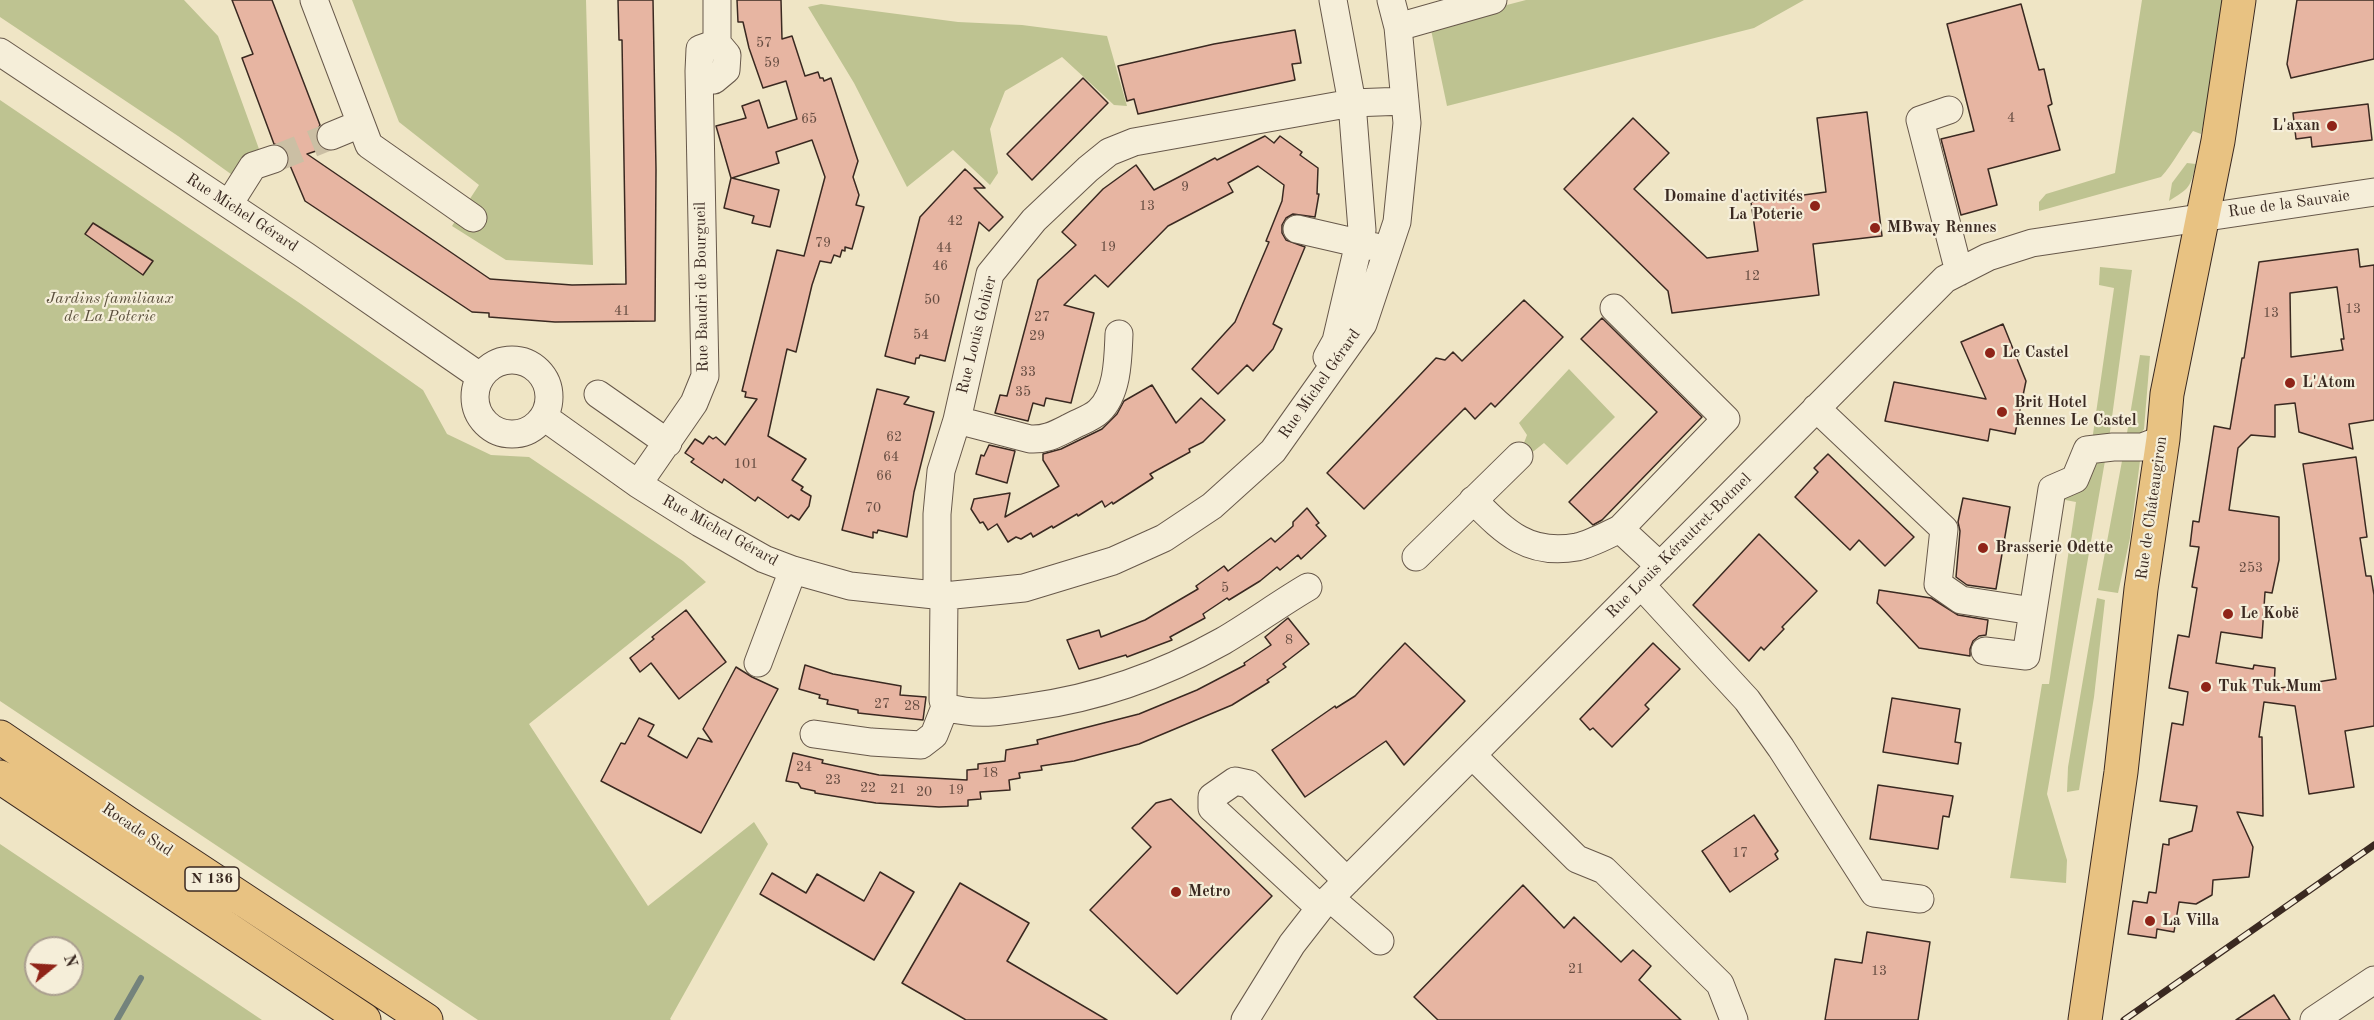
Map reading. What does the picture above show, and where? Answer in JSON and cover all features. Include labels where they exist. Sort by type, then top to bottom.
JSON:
[{"type":"main road","name":"Rue de Châteaugiron","points":[[2085,1020],[2121,772],[2141,589],[2163,439],[2167,394],[2218,141],[2239,0]]},
{"type":"main road","name":"Rocade Sud","points":[[0,737],[426,1020]]},
{"type":"main road","name":"Rocade Sud","points":[[0,777],[364,1020]]},
{"type":"street","points":[[314,0],[369,145],[473,218]]},
{"type":"street","name":"Rue Baudri de Bourgueil","points":[[638,484],[694,403],[705,376],[699,49],[717,44],[717,0]]},
{"type":"street","name":"Rue Michel Gérard","points":[[1273,451],[1336,341],[1362,230],[1352,103],[1334,0]]},
{"type":"street","name":"Rue Michel Gérard","points":[[544,417],[638,484],[700,523],[764,559],[793,570],[850,586],[941,596],[985,594],[1024,588],[1113,561],[1164,538],[1212,506],[1273,451],[1363,324],[1397,222],[1407,123],[1398,27],[1391,0]]},
{"type":"street","points":[[1398,27],[1493,0]]},
{"type":"street","name":"Rue Michel Gérard","points":[[0,52],[229,204],[481,377]]},
{"type":"street","name":"Rue Louis Gohier","points":[[945,706],[937,514],[941,471],[957,420],[990,274],[1034,220],[1109,152],[1134,142],[1352,103],[1405,100]]},
{"type":"street","points":[[1949,110],[1920,120],[1959,272]]},
{"type":"street","points":[[331,136],[360,124]]},
{"type":"street","points":[[229,204],[253,166],[274,159]]},
{"type":"street","name":"Rue de la Sauvaie","points":[[2204,216],[2374,192]]},
{"type":"street","name":"Rue Louis Kérautret-Botmel","points":[[1245,1020],[1292,944],[1332,896],[1945,279],[1988,257],[2032,243],[2204,216]]},
{"type":"street","points":[[1297,229],[1388,250]]},
{"type":"street","points":[[1473,500],[1508,535],[1541,548],[1578,547],[1620,529],[1726,419],[1614,308]]},
{"type":"street","points":[[957,420],[1041,440],[1093,416],[1108,400],[1115,375],[1119,334]]},
{"type":"street","points":[[516,360],[532,366],[544,377],[548,385],[549,402],[544,417],[533,428],[519,434],[496,431],[486,424],[477,408],[476,392],[481,377],[500,362],[516,360]]},
{"type":"street","points":[[598,394],[668,443]]},
{"type":"street","points":[[1816,408],[1944,529],[1938,584],[1961,600],[2033,611]]},
{"type":"street","points":[[1985,651],[2026,656],[2052,489],[2075,479],[2087,450],[2142,447],[2163,439]]},
{"type":"street","points":[[1416,557],[1519,456]]},
{"type":"street","points":[[1620,529],[1651,575],[1781,748],[1874,893],[1920,899]]},
{"type":"street","points":[[758,663],[793,570]]},
{"type":"street","points":[[814,734],[871,742],[921,745],[934,735],[945,706],[964,712],[983,714],[1045,705],[1123,685],[1185,661],[1223,641],[1308,587]]},
{"type":"street","points":[[1472,755],[1577,859],[1604,870],[1720,984],[1734,1020]]},
{"type":"street","points":[[1332,896],[1380,942]]},
{"type":"street","points":[[2314,1020],[2374,980]]},
{"type":"green space","points":[[0,0],[184,0],[218,36],[259,149],[235,177],[178,136],[0,17]]},
{"type":"green space","points":[[352,0],[586,0],[593,265],[506,260],[452,226],[479,185],[399,122]]},
{"type":"green space","points":[[1526,0],[1804,0],[1754,28],[1447,106],[1430,25]]},
{"type":"green space","points":[[2142,0],[2229,0],[2201,134],[2193,131],[2161,177],[2039,211],[2039,202],[2046,194],[2115,173]]},
{"type":"green space","points":[[821,4],[958,22],[1022,25],[1107,36],[1127,106],[1114,105],[1062,57],[1005,91],[990,129],[998,173],[990,185],[953,150],[907,187],[854,83],[808,7]]},
{"type":"green space","name":"Jardins familiaux de La Poterie","points":[[0,100],[301,304],[423,390],[447,434],[491,455],[529,457],[683,561],[706,582],[529,724],[648,906],[754,822],[768,844],[671,1020],[478,1020],[0,701]]},
{"type":"green space","points":[[2187,163],[2196,164],[2190,183],[2185,190],[2169,201],[2172,183]]},
{"type":"green space","points":[[2100,267],[2132,270],[2109,439],[2092,441],[2114,288],[2099,285]]},
{"type":"green space","points":[[2140,355],[2150,356],[2144,429],[2139,436],[2126,439]]},
{"type":"green space","points":[[1569,369],[1615,417],[1567,465],[1544,443],[1525,458],[1519,456],[1527,435],[1519,423]]},
{"type":"green space","points":[[2106,455],[2047,794],[2067,860],[2066,883],[2010,878],[2042,684],[2049,684],[2076,502],[2060,499],[2087,458]]},
{"type":"green space","points":[[2122,461],[2140,461],[2130,538],[2118,593],[2098,590]]},
{"type":"green space","points":[[2097,598],[2105,600],[2094,697],[2079,790],[2067,792],[2068,767]]},
{"type":"green space","points":[[0,844],[262,1020],[0,1020]]},
{"type":"building","points":[[232,0],[272,0],[320,125],[315,135],[322,149],[307,154],[490,279],[572,285],[626,284],[622,40],[619,40],[618,0],[653,0],[656,169],[655,321],[555,322],[489,317],[489,313],[472,312],[305,201],[289,163],[289,153],[284,147],[274,144],[242,58],[253,54]]},
{"type":"building","points":[[737,0],[781,0],[782,39],[792,36],[805,76],[818,72],[824,81],[831,78],[858,161],[853,177],[859,195],[856,205],[864,207],[852,249],[845,247],[840,257],[834,255],[831,263],[820,261],[796,352],[787,349],[768,436],[806,459],[792,480],[803,487],[801,490],[811,496],[809,506],[799,520],[791,515],[788,518],[758,497],[755,501],[724,479],[722,483],[691,462],[694,459],[685,453],[695,439],[703,444],[709,436],[713,439],[716,437],[725,445],[757,399],[745,397],[746,392],[742,391],[777,250],[804,256],[825,177],[812,140],[776,152],[779,163],[732,178],[779,190],[770,227],[752,223],[754,216],[724,208],[731,178],[716,126],[746,118],[742,106],[759,100],[768,128],[797,119],[786,81],[763,88],[743,22],[738,22]]},
{"type":"building","points":[[2297,0],[2374,0],[2374,59],[2291,78],[2287,64]]},
{"type":"building","points":[[2021,4],[2039,70],[2044,69],[2052,104],[2048,106],[2060,150],[1988,169],[1997,205],[1961,215],[1941,139],[1974,131],[1947,24]]},
{"type":"building","points":[[1295,30],[1301,63],[1292,64],[1295,80],[1138,114],[1134,99],[1127,101],[1118,66],[1214,44]]},
{"type":"building","points":[[1083,78],[1108,103],[1032,180],[1007,154]]},
{"type":"building","name":"L'axan","points":[[2368,104],[2372,140],[2312,147],[2311,137],[2296,139],[2293,113]]},
{"type":"building","name":"Domaine d'activités La Poterie","points":[[1867,112],[1882,236],[1813,244],[1819,295],[1672,313],[1668,291],[1564,189],[1633,118],[1669,153],[1634,189],[1707,258],[1758,251],[1751,202],[1826,192],[1817,118]]},
{"type":"building","points":[[1265,136],[1274,143],[1280,136],[1302,152],[1300,155],[1318,168],[1317,194],[1319,194],[1315,217],[1293,214],[1286,218],[1282,225],[1282,233],[1286,240],[1305,247],[1273,324],[1282,329],[1273,349],[1253,371],[1247,365],[1218,394],[1192,369],[1235,322],[1269,242],[1266,241],[1282,201],[1284,185],[1258,166],[1228,183],[1233,192],[1168,226],[1108,287],[1095,275],[1064,305],[1094,313],[1071,403],[1046,398],[1044,406],[1033,403],[1028,421],[995,413],[1000,395],[1007,396],[1038,280],[1076,245],[1062,232],[1103,189],[1136,165],[1154,190],[1215,158],[1217,160]]},
{"type":"building","points":[[965,169],[985,188],[974,188],[1003,217],[989,231],[979,222],[945,361],[920,355],[916,358],[915,364],[885,356],[920,217]]},
{"type":"building","points":[[93,223],[153,261],[143,275],[85,234]]},
{"type":"building","points":[[2358,249],[2360,267],[2374,265],[2374,420],[2349,424],[2353,449],[2299,432],[2295,403],[2275,405],[2275,437],[2251,435],[2238,448],[2229,510],[2279,517],[2279,560],[2272,593],[2265,592],[2262,638],[2221,632],[2216,663],[2253,669],[2254,665],[2275,668],[2274,689],[2336,679],[2303,464],[2356,457],[2367,537],[2360,538],[2366,576],[2371,576],[2374,595],[2374,726],[2345,731],[2354,787],[2309,794],[2295,706],[2264,702],[2259,737],[2262,737],[2263,816],[2237,812],[2253,847],[2249,877],[2213,880],[2212,895],[2196,904],[2179,902],[2174,932],[2157,929],[2156,938],[2128,934],[2133,901],[2147,903],[2149,892],[2156,893],[2163,844],[2169,845],[2169,839],[2192,831],[2197,806],[2160,801],[2172,723],[2183,725],[2188,692],[2169,688],[2178,635],[2189,637],[2197,588],[2192,587],[2199,547],[2190,546],[2193,521],[2199,522],[2214,426],[2230,429],[2259,262]],"holes":[[[2337,287],[2344,339],[2341,339],[2343,350],[2291,357],[2290,293]]]},
{"type":"building","points":[[1524,300],[1563,337],[1495,407],[1491,403],[1475,419],[1465,408],[1364,509],[1327,473],[1436,358],[1445,360],[1453,352],[1462,361]]},
{"type":"building","points":[[1602,318],[1702,417],[1602,520],[1593,525],[1569,502],[1657,412],[1581,339]]},
{"type":"building","points":[[2003,324],[2026,381],[2015,434],[1990,429],[1988,441],[1885,421],[1894,382],[1986,399],[1961,342]]},
{"type":"building","points":[[1152,385],[1176,423],[1201,398],[1225,420],[1203,442],[1189,449],[1190,452],[1150,474],[1153,478],[1113,504],[1112,502],[1105,507],[1102,501],[1078,516],[1077,514],[1033,537],[1031,533],[1021,539],[1016,537],[1008,542],[997,524],[988,530],[983,522],[980,523],[971,509],[974,499],[1010,493],[1005,517],[1059,486],[1043,460],[1043,454],[1061,449],[1102,429],[1117,414],[1124,401]]},
{"type":"building","points":[[877,389],[909,397],[904,404],[934,412],[914,492],[907,537],[878,530],[877,533],[873,532],[873,538],[842,530]]},
{"type":"building","points":[[989,445],[1015,451],[1007,483],[976,474],[981,455],[984,456]]},
{"type":"building","points":[[1828,454],[1914,537],[1885,566],[1859,540],[1850,550],[1795,497],[1818,472],[1814,468]]},
{"type":"building","name":"Brasserie Odette","points":[[1963,498],[2010,507],[1996,589],[1967,585],[1956,577],[1960,531],[1958,522]]},
{"type":"building","points":[[1307,508],[1319,523],[1316,525],[1326,536],[1301,559],[1298,555],[1280,570],[1277,567],[1260,581],[1229,600],[1227,598],[1203,614],[1205,618],[1170,637],[1172,640],[1127,657],[1126,655],[1079,669],[1067,640],[1099,630],[1101,637],[1145,620],[1198,589],[1196,586],[1224,566],[1228,571],[1271,538],[1275,542],[1293,526],[1293,522]]},
{"type":"building","points":[[1759,534],[1817,591],[1782,627],[1784,629],[1764,650],[1761,647],[1749,661],[1693,605]]},
{"type":"building","points":[[1879,590],[1931,598],[1958,615],[1988,620],[1986,635],[1979,636],[1973,641],[1970,656],[1919,648],[1877,603]]},
{"type":"building","points":[[686,610],[726,662],[679,699],[651,663],[640,672],[630,658]]},
{"type":"building","points":[[1288,618],[1309,644],[1283,664],[1286,667],[1267,680],[1269,682],[1232,705],[1139,744],[1074,761],[1041,766],[1042,770],[1019,773],[1020,778],[1009,780],[1010,790],[980,792],[981,799],[968,800],[968,806],[939,807],[876,803],[815,793],[815,791],[801,788],[798,783],[786,781],[793,753],[823,760],[822,763],[879,775],[967,780],[967,770],[978,769],[978,764],[1005,761],[1006,750],[1038,744],[1037,740],[1139,714],[1197,690],[1245,665],[1244,663],[1271,645],[1265,637]]},
{"type":"building","points":[[1405,643],[1465,701],[1404,765],[1386,741],[1305,797],[1272,750],[1335,706],[1336,708],[1355,696]]},
{"type":"building","points":[[1653,643],[1680,669],[1645,705],[1649,709],[1612,747],[1580,719]]},
{"type":"building","points":[[805,665],[833,674],[901,686],[900,695],[926,697],[923,720],[858,713],[858,710],[827,704],[828,700],[819,698],[820,695],[799,689]]},
{"type":"building","points":[[736,667],[778,689],[701,833],[601,781],[621,743],[625,744],[639,718],[654,725],[648,736],[687,758],[698,738],[712,742],[703,729]]},
{"type":"building","points":[[1892,698],[1960,709],[1955,742],[1961,743],[1958,764],[1883,752]]},
{"type":"building","points":[[1878,785],[1953,796],[1949,817],[1943,816],[1938,849],[1870,839]]},
{"type":"building","name":"Metro","points":[[1171,799],[1272,896],[1177,994],[1090,910],[1151,847],[1132,828],[1156,803]]},
{"type":"building","points":[[1754,815],[1778,851],[1775,854],[1778,859],[1730,892],[1702,851]]},
{"type":"building","points":[[880,872],[914,892],[874,960],[760,894],[772,873],[806,893],[817,874],[864,901]]},
{"type":"building","points":[[960,883],[1029,923],[1007,961],[1107,1020],[966,1020],[902,983]]},
{"type":"building","points":[[1523,885],[1564,928],[1574,917],[1621,962],[1633,950],[1651,966],[1639,980],[1681,1020],[1438,1020],[1414,997]]},
{"type":"building","points":[[1867,932],[1930,942],[1918,1020],[1825,1020],[1835,959],[1862,963]]},
{"type":"building","points":[[2274,995],[2290,1020],[2236,1020]]},
{"type":"waterway","points":[[117,1020],[141,978]]},
{"type":"tunnel","points":[[274,159],[331,136]]},
{"type":"railway","points":[[2124,1020],[2374,845]]},
{"type":"place","name":"L'axan","points":[[2332,126]]},
{"type":"place","name":"Domaine d'activités La Poterie","points":[[1815,206]]},
{"type":"place","name":"MBway Rennes","points":[[1875,228]]},
{"type":"place","name":"Le Castel","points":[[1990,353]]},
{"type":"place","name":"L'Atom","points":[[2290,383]]},
{"type":"place","name":"Brit Hotel Rennes Le Castel","points":[[2002,412]]},
{"type":"place","name":"Brasserie Odette","points":[[1983,548]]},
{"type":"place","name":"Le Kobë","points":[[2228,614]]},
{"type":"place","name":"Tuk Tuk Mum","points":[[2206,687]]},
{"type":"place","name":"Metro","points":[[1176,892]]},
{"type":"place","name":"La Villa","points":[[2150,921]]}]
